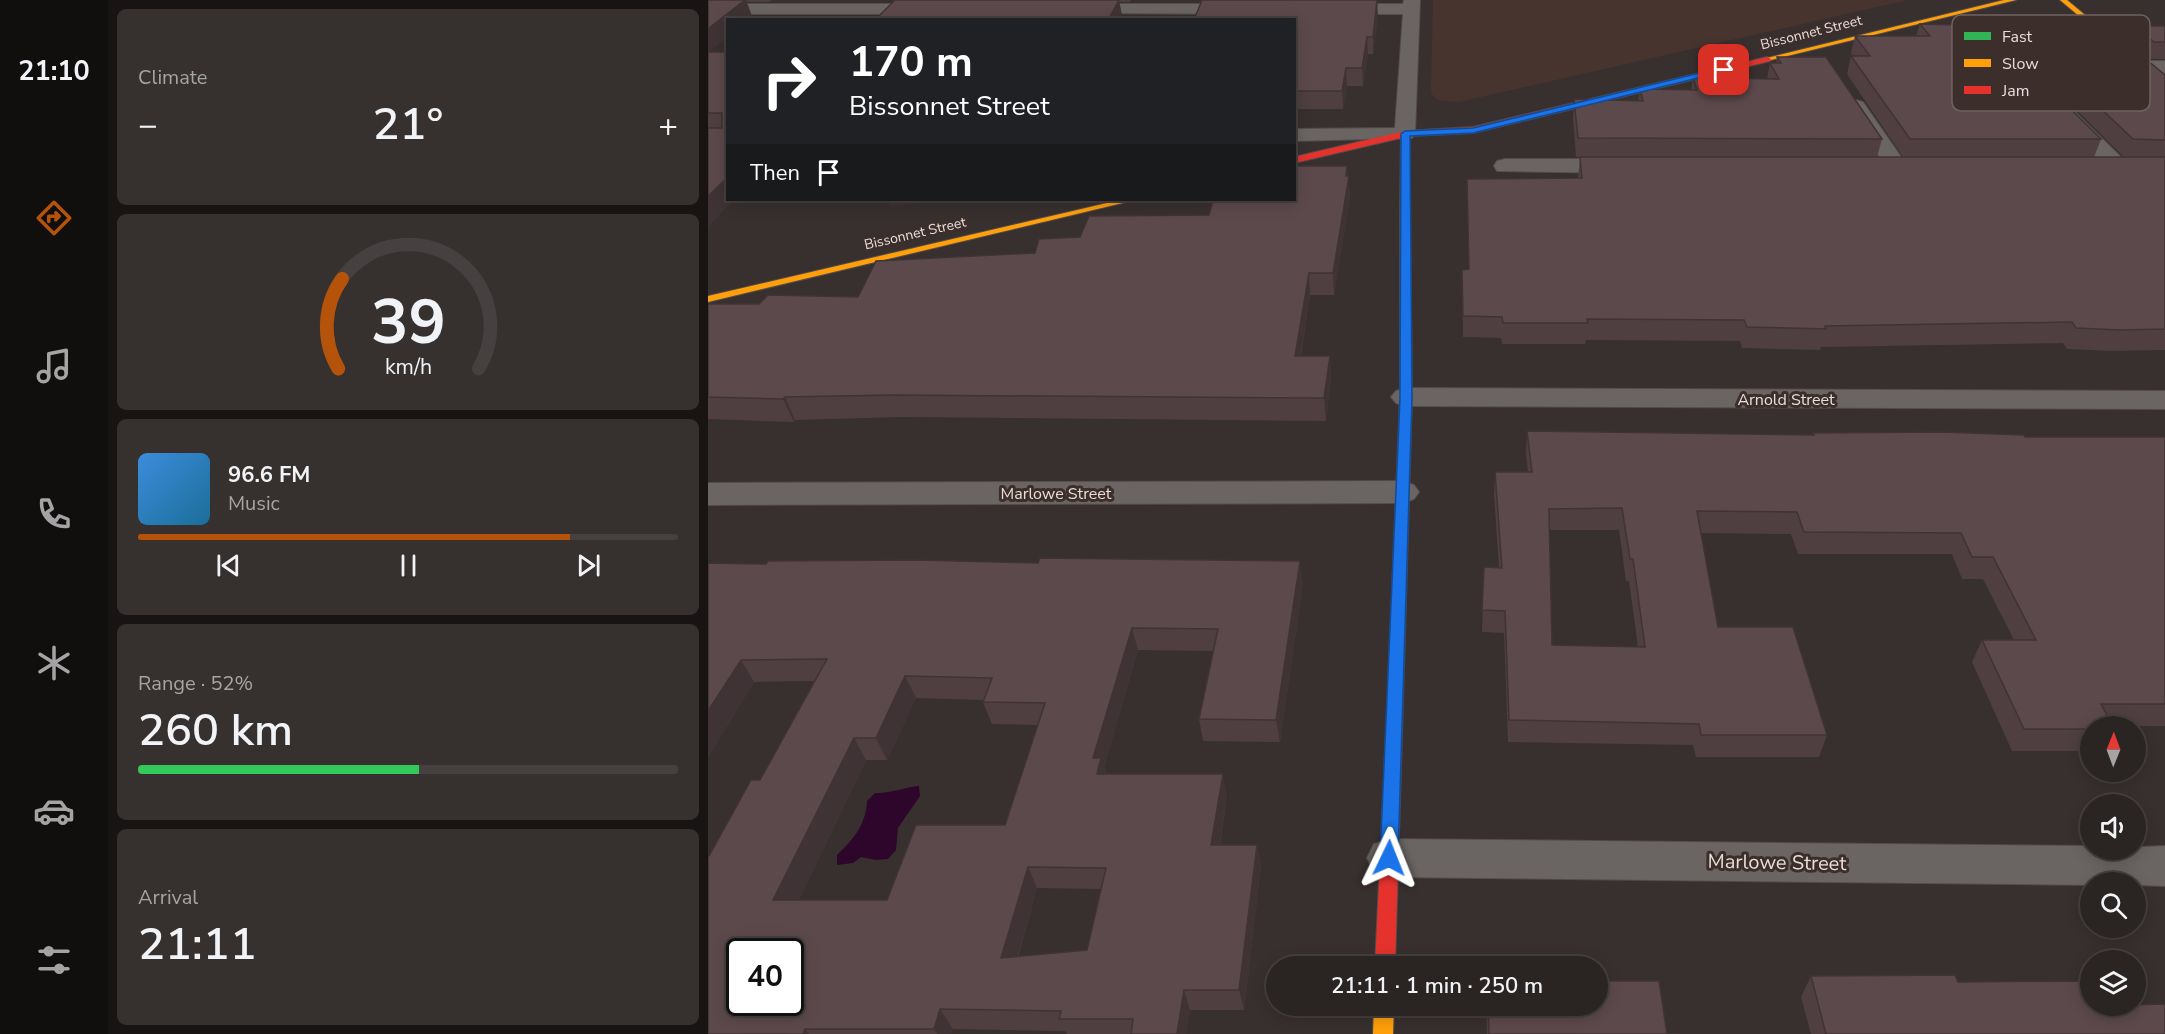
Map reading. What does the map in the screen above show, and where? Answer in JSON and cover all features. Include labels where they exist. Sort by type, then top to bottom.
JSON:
[{"type":"main road","name":"Bissonnet Street","points":[[1296,160],[1405,134],[1473,130],[2013,0]]},
{"type":"main road","points":[[2062,0],[2080,15]]},
{"type":"main road","points":[[2150,74],[2165,86]]},
{"type":"main road","name":"Bissonnet Street","points":[[1405,134],[1445,116]]},
{"type":"main road","points":[[1386,956],[1406,398],[1405,134]]},
{"type":"main road","name":"Bissonnet Street","points":[[708,298],[1126,201]]},
{"type":"main road","points":[[1383,1034],[1384,1016]]},
{"type":"street","points":[[1296,135],[1405,134],[1411,4],[1317,9]]},
{"type":"street","points":[[708,9],[951,9]]},
{"type":"street","points":[[1057,9],[1258,9]]},
{"type":"street","points":[[1847,93],[1897,167]]},
{"type":"street","points":[[2062,111],[2118,167]]},
{"type":"street","points":[[1505,166],[1648,166]]},
{"type":"street","points":[[1873,167],[1920,167]]},
{"type":"street","points":[[2083,167],[2142,167]]},
{"type":"street","name":"Arnold Street","points":[[1406,398],[2165,400]]},
{"type":"street","name":"Marlowe Street","points":[[708,494],[1403,492]]},
{"type":"street","name":"Marlowe Street","points":[[1389,858],[2165,866]]},
{"type":"shaded area","points":[[1433,0],[1908,0],[1459,102],[1437,100],[1431,93]]},
{"type":"shaded area","points":[[919,786],[920,796],[898,828],[896,850],[888,859],[876,860],[861,857],[853,863],[837,865],[837,855],[858,831],[862,824],[867,801],[875,793]]},
{"type":"building","points":[[708,0],[745,0],[708,29]]},
{"type":"building","points":[[895,0],[1119,0],[1109,18],[877,18]]},
{"type":"building","points":[[1202,0],[1377,0],[1373,37],[1367,37],[1362,68],[1346,68],[1342,91],[1296,91],[1296,18],[1195,18]]},
{"type":"building","points":[[1920,24],[1952,25],[1952,111],[2073,111],[2101,139],[1910,139],[1851,56],[1870,56],[1855,36],[1930,36]]},
{"type":"building","points":[[2150,26],[2165,26],[2165,42],[2154,42],[2150,39]]},
{"type":"building","points":[[708,52],[726,52],[726,179],[708,196],[708,128],[722,128],[722,113],[708,113]]},
{"type":"building","points":[[1777,57],[1826,57],[1882,139],[1578,138],[1574,99],[1643,101],[1640,89],[1697,90],[1693,78],[1779,79],[1770,63],[1781,63]]},
{"type":"building","points":[[2150,63],[2165,75],[2165,140],[2133,139],[2103,111],[2150,111]]},
{"type":"building","points":[[1580,157],[2165,157],[2165,329],[2076,328],[2072,322],[1825,326],[1826,329],[1747,327],[1744,320],[1587,319],[1588,323],[1503,323],[1502,317],[1463,316],[1462,270],[1469,269],[1467,179],[1582,178]]},
{"type":"building","points":[[1296,166],[1347,166],[1346,176],[1349,176],[1333,273],[1309,273],[1295,356],[1330,356],[1324,398],[891,395],[785,397],[783,399],[708,397],[708,304],[759,304],[768,295],[858,297],[876,261],[1035,253],[1039,239],[1080,237],[1089,216],[1209,215],[1213,201],[1296,201]]},
{"type":"building","points":[[1527,431],[1814,435],[1813,433],[1941,432],[2024,435],[2025,437],[2165,437],[2165,704],[2101,704],[2108,716],[2080,716],[2080,729],[2024,729],[1982,640],[2036,640],[1993,557],[1972,557],[1961,533],[1804,532],[1797,512],[1697,511],[1718,627],[1793,627],[1827,735],[1701,735],[1699,724],[1509,720],[1505,611],[1482,610],[1484,567],[1502,568],[1495,472],[1532,472]],"holes":[[[1622,508],[1630,559],[1633,559],[1645,647],[1552,645],[1549,509]]]},
{"type":"building","points":[[1040,558],[1300,561],[1276,720],[1199,719],[1218,629],[1132,628],[1093,758],[1101,758],[1097,774],[1223,774],[1211,845],[1257,845],[1239,990],[1184,990],[1177,1034],[1131,1034],[1133,1019],[1059,1019],[1061,1011],[940,1009],[934,1029],[805,1029],[803,1034],[708,1034],[708,856],[751,780],[760,780],[827,659],[741,660],[708,711],[708,563],[766,564],[768,561],[916,560],[1038,563]],"holes":[[[905,676],[992,678],[983,702],[1045,703],[1005,825],[916,825],[887,900],[773,900],[854,738],[876,738]],[[1028,867],[1106,868],[1087,950],[1001,958]]]},
{"type":"building","points":[[1955,975],[1958,982],[2079,981],[2080,1016],[2146,1016],[2146,1004],[2165,1004],[2165,1034],[1826,1034],[1811,976]]},
{"type":"building","points":[[1608,981],[1659,981],[1667,1034],[1489,1034],[1488,1016],[1608,1016]]},
{"type":"traffic: fast","points":[[1394,735],[1406,397],[1405,212]]},
{"type":"traffic: slow","points":[[1767,59],[2013,0]]},
{"type":"traffic: slow","points":[[2063,0],[2081,15]]},
{"type":"traffic: slow","points":[[2150,73],[2165,86]]},
{"type":"traffic: slow","points":[[708,299],[1126,201]]},
{"type":"traffic: slow","points":[[1383,1034],[1384,1016]]},
{"type":"traffic: jam","points":[[1296,160],[1405,134],[1473,130],[1767,59]]},
{"type":"traffic: jam","points":[[1405,134],[1405,212]]},
{"type":"traffic: jam","points":[[1385,956],[1394,735]]},
{"type":"route","points":[[1389,858],[1406,398],[1405,134],[1473,130],[1724,70]]}]
